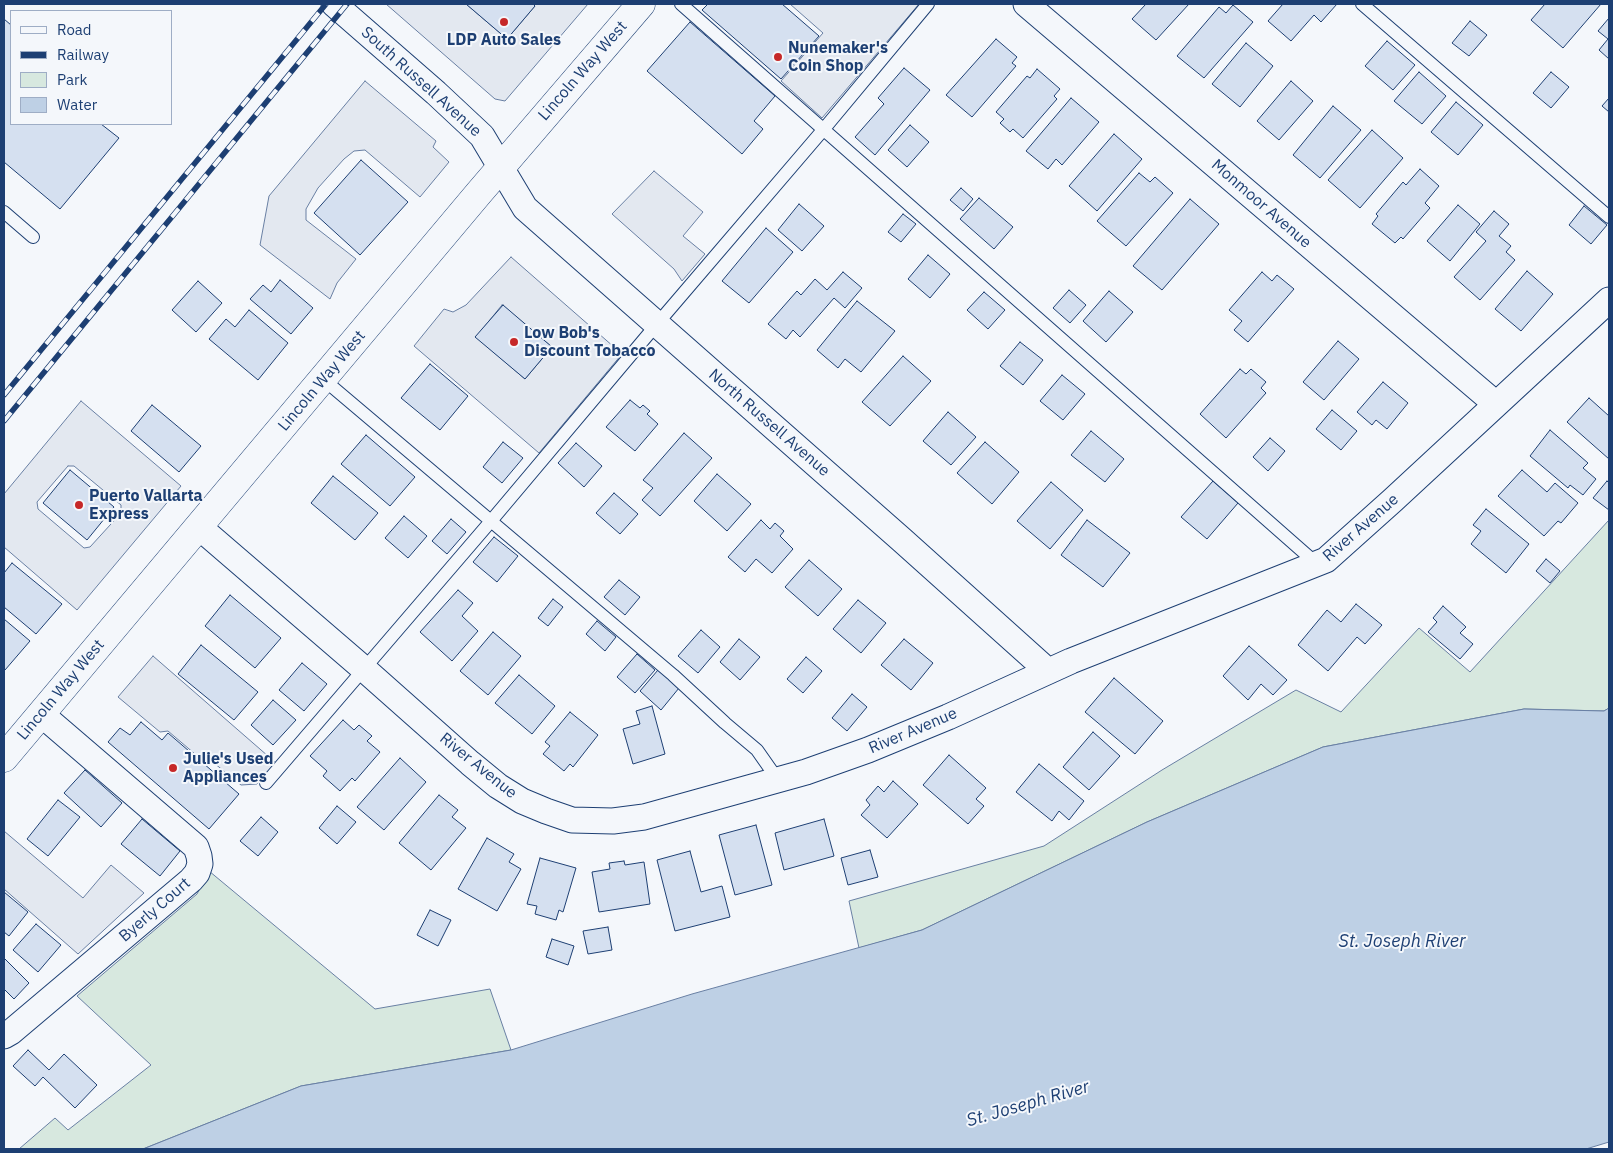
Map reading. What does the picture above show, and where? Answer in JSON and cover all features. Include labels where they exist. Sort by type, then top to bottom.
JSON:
[{"type":"main road","name":"Lincoln Way West","points":[[4,758],[501,167],[641,4]]},
{"type":"street","name":"South Russell Avenue","points":[[334,4],[482,136],[501,167]]},
{"type":"street","name":"Monmoor Avenue","points":[[1026,4],[1496,404]]},
{"type":"street","name":"North Russell Avenue","points":[[501,167],[525,208],[895,533],[1048,671]]},
{"type":"street","name":"River Avenue","points":[[199,527],[498,786],[522,801],[572,820],[613,821],[644,817],[806,772],[868,750],[948,717],[1071,660],[1326,560],[1394,500],[1609,300]]},
{"type":"street","name":"Byerly Court","points":[[4,1036],[191,880],[197,873],[200,864],[196,847],[41,714]]},
{"type":"lane","points":[[681,4],[1317,564]]},
{"type":"lane","points":[[266,783],[491,521],[928,4]]},
{"type":"lane","points":[[1362,4],[1609,217]]},
{"type":"lane","points":[[4,212],[33,237]]},
{"type":"lane","points":[[324,378],[673,675],[757,750],[778,780]]},
{"type":"green space","points":[[1609,520],[1609,708],[1604,711],[1524,709],[1323,747],[1147,822],[922,930],[859,948],[849,901],[1044,846],[1162,770],[1296,690],[1341,712],[1419,628],[1470,672]]},
{"type":"green space","points":[[209,871],[375,1009],[490,989],[511,1050],[301,1086],[143,1149],[19,1149],[55,1118],[68,1130],[151,1065],[77,996],[197,894]]},
{"type":"shaded area","points":[[386,4],[466,4],[507,39],[535,6],[533,4],[588,4],[505,101],[495,99]]},
{"type":"shaded area","points":[[790,4],[919,4],[822,118],[781,81],[823,33]]},
{"type":"shaded area","points":[[365,81],[436,141],[433,147],[449,162],[420,197],[365,150],[354,151],[344,159],[318,188],[306,209],[306,220],[356,259],[337,283],[330,299],[260,245],[269,196]]},
{"type":"shaded area","points":[[654,171],[703,212],[683,236],[705,254],[682,281],[674,269],[612,214]]},
{"type":"shaded area","points":[[511,257],[622,354],[539,453],[414,346],[444,309],[453,312],[466,305]],"holes":[[[502,305],[552,347],[525,379],[476,337]]]},
{"type":"shaded area","points":[[81,401],[181,486],[77,610],[4,547],[4,494]],"holes":[[[68,466],[74,466],[121,505],[121,513],[90,547],[84,548],[38,509],[37,502]]]},
{"type":"shaded area","points":[[153,656],[276,763],[257,784],[241,785],[214,763],[202,760],[168,731],[160,732],[118,697]]},
{"type":"shaded area","points":[[4,831],[83,898],[111,865],[144,893],[78,954],[4,889]]},
{"type":"water","name":"St. Joseph River","points":[[1609,708],[1609,1142],[1586,1149],[143,1149],[301,1086],[511,1050],[692,994],[922,930],[1147,822],[1323,747],[1524,709],[1604,711]]},
{"type":"building","name":"LDP Auto Sales","points":[[466,4],[533,4],[535,6],[507,39]]},
{"type":"building","name":"Nunemaker's Coin Shop","points":[[708,4],[782,4],[819,36],[781,79],[702,10]]},
{"type":"building","points":[[1146,4],[1189,4],[1156,40],[1132,19]]},
{"type":"building","points":[[1283,4],[1337,4],[1321,22],[1314,15],[1291,41],[1268,21]]},
{"type":"building","points":[[1545,4],[1601,4],[1563,48],[1531,20]]},
{"type":"building","points":[[1233,5],[1253,22],[1204,78],[1177,56],[1219,7],[1226,13]]},
{"type":"building","points":[[1609,18],[1609,59],[1599,50],[1608,39],[1598,31]]},
{"type":"building","points":[[4,19],[10,24],[10,125],[102,125],[119,138],[60,209],[4,162]]},
{"type":"building","points":[[1470,21],[1487,35],[1469,56],[1452,43]]},
{"type":"building","points":[[690,22],[775,96],[754,121],[763,129],[742,154],[647,71]]},
{"type":"building","points":[[996,39],[1017,57],[1012,63],[1016,66],[972,117],[946,95]]},
{"type":"building","points":[[1387,41],[1415,65],[1393,90],[1365,66]]},
{"type":"building","points":[[1246,43],[1273,66],[1240,107],[1212,84]]},
{"type":"building","points":[[904,68],[930,90],[875,155],[855,137],[884,104],[878,98]]},
{"type":"building","points":[[1037,69],[1060,89],[1054,96],[1057,99],[1023,138],[1013,129],[1010,132],[1000,123],[1004,119],[996,112],[1027,76],[1030,78]]},
{"type":"building","points":[[1419,72],[1446,96],[1422,124],[1394,101]]},
{"type":"building","points":[[1551,72],[1569,87],[1551,108],[1533,93]]},
{"type":"building","points":[[1291,81],[1313,101],[1279,140],[1257,121]]},
{"type":"building","points":[[1071,98],[1099,122],[1062,165],[1056,159],[1048,169],[1026,151]]},
{"type":"building","points":[[1609,98],[1609,112],[1602,106]]},
{"type":"building","points":[[1456,102],[1483,125],[1458,155],[1431,132]]},
{"type":"building","points":[[1333,106],[1361,130],[1320,178],[1293,155]]},
{"type":"building","points":[[910,125],[929,142],[907,167],[888,150]]},
{"type":"building","points":[[1372,130],[1403,158],[1360,208],[1328,180]]},
{"type":"building","points":[[1114,134],[1142,159],[1097,211],[1069,186]]},
{"type":"building","points":[[361,160],[408,202],[360,255],[314,213]]},
{"type":"building","points":[[1420,169],[1439,186],[1425,203],[1430,208],[1403,239],[1401,237],[1395,243],[1372,224],[1378,216],[1376,214],[1403,182],[1406,185]]},
{"type":"building","points":[[1139,173],[1150,182],[1155,177],[1173,193],[1126,246],[1097,221]]},
{"type":"building","points":[[961,188],[973,199],[963,211],[950,200]]},
{"type":"building","points":[[979,198],[1013,227],[994,249],[960,219]]},
{"type":"building","points":[[1190,199],[1219,224],[1162,290],[1133,266]]},
{"type":"building","points":[[799,204],[824,226],[802,251],[778,230]]},
{"type":"building","points":[[1458,205],[1480,224],[1450,261],[1427,241]]},
{"type":"building","points":[[1584,206],[1607,225],[1591,244],[1569,225]]},
{"type":"building","points":[[1494,211],[1509,224],[1499,236],[1511,246],[1506,252],[1515,260],[1480,300],[1454,277],[1486,241],[1476,232]]},
{"type":"building","points":[[903,214],[916,224],[901,242],[888,232]]},
{"type":"building","points":[[766,228],[793,252],[749,303],[722,281]]},
{"type":"building","points":[[928,255],[950,274],[930,298],[908,279]]},
{"type":"building","points":[[1527,271],[1553,294],[1521,331],[1495,309]]},
{"type":"building","points":[[843,272],[862,288],[845,308],[834,298],[800,337],[793,330],[786,339],[768,324],[797,291],[801,295],[815,279],[827,290]]},
{"type":"building","points":[[1262,272],[1272,281],[1277,275],[1294,289],[1248,342],[1234,330],[1242,321],[1229,310]]},
{"type":"building","points":[[280,280],[313,308],[291,334],[250,299],[263,285],[271,292]]},
{"type":"building","points":[[198,281],[222,303],[196,332],[172,310]]},
{"type":"building","points":[[1069,290],[1086,305],[1070,323],[1053,308]]},
{"type":"building","points":[[1109,291],[1133,312],[1106,342],[1083,321]]},
{"type":"building","points":[[984,292],[1005,310],[988,329],[967,310]]},
{"type":"building","points":[[857,301],[895,331],[861,372],[845,359],[838,368],[817,350]]},
{"type":"building","name":"Low Bob's Discount Tobacco","points":[[503,305],[552,347],[525,379],[475,337]]},
{"type":"building","points":[[249,310],[288,343],[258,380],[209,339],[226,319],[235,327]]},
{"type":"building","points":[[1338,341],[1359,359],[1324,400],[1303,382]]},
{"type":"building","points":[[1020,342],[1043,360],[1023,385],[1000,366]]},
{"type":"building","points":[[903,356],[931,381],[890,426],[862,402]]},
{"type":"building","points":[[430,364],[468,396],[440,430],[401,398]]},
{"type":"building","points":[[1240,369],[1246,374],[1251,369],[1266,382],[1261,388],[1266,393],[1226,438],[1200,414]]},
{"type":"building","points":[[1062,375],[1085,394],[1063,420],[1040,401]]},
{"type":"building","points":[[1383,382],[1408,403],[1387,429],[1376,420],[1372,425],[1357,412]]},
{"type":"building","points":[[1589,398],[1609,416],[1609,459],[1567,422]]},
{"type":"building","points":[[630,400],[640,408],[643,405],[650,411],[647,414],[658,424],[635,451],[606,427]]},
{"type":"building","points":[[152,405],[201,446],[179,472],[131,431]]},
{"type":"building","points":[[1332,410],[1357,431],[1341,450],[1316,429]]},
{"type":"building","points":[[948,412],[976,437],[951,465],[923,441]]},
{"type":"building","points":[[1550,430],[1588,463],[1583,468],[1596,479],[1583,495],[1570,485],[1568,488],[1530,456]]},
{"type":"building","points":[[1091,431],[1124,459],[1105,482],[1071,455]]},
{"type":"building","points":[[684,433],[712,458],[660,516],[642,500],[653,488],[643,480]]},
{"type":"building","points":[[366,435],[415,477],[390,506],[341,464]]},
{"type":"building","points":[[1270,438],[1285,451],[1268,471],[1253,457]]},
{"type":"building","points":[[503,442],[523,458],[502,483],[483,467]]},
{"type":"building","points":[[985,442],[1019,472],[992,504],[957,473]]},
{"type":"building","points":[[576,443],[602,466],[584,487],[558,463]]},
{"type":"building","name":"Puerto Vallarta Express","points":[[70,470],[114,507],[87,540],[43,503]]},
{"type":"building","points":[[1522,470],[1547,492],[1555,483],[1578,503],[1561,523],[1558,521],[1544,536],[1498,496]]},
{"type":"building","points":[[717,474],[751,504],[727,531],[694,501]]},
{"type":"building","points":[[333,476],[378,513],[355,540],[311,503]]},
{"type":"building","points":[[1213,481],[1238,503],[1207,539],[1181,517]]},
{"type":"building","points":[[1607,481],[1609,483],[1609,510],[1593,498]]},
{"type":"building","points":[[1051,482],[1083,510],[1050,549],[1017,521]]},
{"type":"building","points":[[614,493],[638,514],[620,534],[596,513]]},
{"type":"building","points":[[1486,509],[1529,544],[1506,573],[1471,544],[1481,531],[1473,525]]},
{"type":"building","points":[[404,516],[427,536],[408,558],[385,538]]},
{"type":"building","points":[[451,519],[466,532],[447,554],[432,541]]},
{"type":"building","points":[[761,520],[770,529],[775,523],[784,531],[780,536],[793,549],[772,573],[756,559],[745,572],[728,557]]},
{"type":"building","points":[[1087,520],[1130,553],[1103,587],[1061,555]]},
{"type":"building","points":[[494,537],[518,556],[497,582],[473,562]]},
{"type":"building","points":[[1546,559],[1560,571],[1550,583],[1536,571]]},
{"type":"building","points":[[809,560],[842,589],[818,616],[785,587]]},
{"type":"building","points":[[12,563],[62,604],[36,634],[4,607],[4,573]]},
{"type":"building","points":[[619,580],[640,597],[625,615],[604,597]]},
{"type":"building","points":[[458,590],[473,603],[462,616],[478,631],[452,661],[420,632]]},
{"type":"building","points":[[230,595],[281,638],[255,668],[205,626]]},
{"type":"building","points":[[553,599],[563,607],[548,626],[538,618]]},
{"type":"building","points":[[858,600],[886,623],[861,653],[833,629]]},
{"type":"building","points":[[1356,604],[1382,625],[1365,644],[1357,637],[1328,671],[1298,645],[1327,610],[1341,622]]},
{"type":"building","points":[[1443,606],[1466,627],[1460,633],[1473,644],[1460,659],[1428,632],[1437,622],[1433,618]]},
{"type":"building","points":[[4,619],[30,641],[5,670],[4,669]]},
{"type":"building","points":[[597,621],[616,637],[605,651],[586,634]]},
{"type":"building","points":[[701,630],[720,647],[698,673],[678,656]]},
{"type":"building","points":[[493,632],[521,656],[488,695],[460,671]]},
{"type":"building","points":[[739,639],[760,657],[740,680],[720,662]]},
{"type":"building","points":[[904,639],[933,663],[911,690],[881,665]]},
{"type":"building","points":[[201,645],[258,692],[234,720],[178,674]]},
{"type":"building","points":[[1249,646],[1287,680],[1273,695],[1261,684],[1248,700],[1223,676]]},
{"type":"building","points":[[637,654],[655,670],[635,693],[617,677]]},
{"type":"building","points":[[806,657],[822,671],[803,693],[787,679]]},
{"type":"building","points":[[302,663],[327,684],[304,711],[279,690]]},
{"type":"building","points":[[658,670],[679,688],[661,710],[640,691]]},
{"type":"building","points":[[519,675],[555,706],[532,734],[495,703]]},
{"type":"building","points":[[1114,678],[1163,721],[1135,754],[1085,712]]},
{"type":"building","points":[[852,694],[867,707],[847,731],[832,718]]},
{"type":"building","points":[[273,700],[296,720],[273,745],[251,725]]},
{"type":"building","points":[[652,706],[665,754],[633,764],[623,729],[640,724],[636,711]]},
{"type":"building","points":[[570,712],[598,735],[573,767],[570,764],[564,771],[543,754],[550,746],[545,742]]},
{"type":"building","points":[[343,720],[354,730],[359,725],[372,736],[367,741],[380,752],[355,781],[352,778],[340,791],[323,776],[327,771],[310,756]]},
{"type":"building","name":"Julie's Used Appliances","points":[[141,722],[162,740],[168,733],[239,794],[209,829],[108,742],[120,728],[130,735]]},
{"type":"building","points":[[1093,732],[1120,756],[1089,790],[1063,767]]},
{"type":"building","points":[[949,755],[986,788],[976,799],[984,806],[968,824],[923,785]]},
{"type":"building","points":[[400,758],[426,782],[384,830],[357,807]]},
{"type":"building","points":[[1039,764],[1084,801],[1069,820],[1059,811],[1052,821],[1016,792]]},
{"type":"building","points":[[85,770],[122,803],[101,827],[64,793]]},
{"type":"building","points":[[893,781],[918,804],[887,838],[861,815],[870,805],[866,800],[878,786],[884,792]]},
{"type":"building","points":[[439,795],[458,810],[452,817],[466,828],[431,870],[399,843]]},
{"type":"building","points":[[58,800],[80,817],[48,856],[27,839]]},
{"type":"building","points":[[337,806],[356,822],[337,844],[319,828]]},
{"type":"building","points":[[261,817],[278,832],[258,856],[240,841]]},
{"type":"building","points":[[142,819],[180,851],[160,876],[121,844]]},
{"type":"building","points":[[824,819],[834,856],[784,870],[775,833]]},
{"type":"building","points":[[756,825],[772,885],[735,895],[719,835]]},
{"type":"building","points":[[487,838],[514,854],[509,862],[521,869],[497,911],[458,889]]},
{"type":"building","points":[[870,850],[878,877],[848,885],[841,858]]},
{"type":"building","points":[[690,851],[701,892],[722,886],[730,917],[675,931],[657,860]]},
{"type":"building","points":[[540,858],[576,868],[563,912],[559,910],[556,920],[535,914],[537,906],[527,904]]},
{"type":"building","points":[[624,861],[625,865],[644,862],[650,904],[599,912],[592,872],[610,869],[609,863]]},
{"type":"building","points":[[4,892],[28,912],[9,936],[4,932]]},
{"type":"building","points":[[430,910],[451,920],[438,946],[417,935]]},
{"type":"building","points":[[36,924],[61,945],[38,972],[13,950]]},
{"type":"building","points":[[608,927],[612,950],[588,954],[583,931]]},
{"type":"building","points":[[552,939],[574,946],[568,965],[546,957]]},
{"type":"building","points":[[4,958],[29,983],[14,999],[4,989]]},
{"type":"building","points":[[28,1050],[49,1070],[64,1054],[97,1085],[75,1108],[43,1077],[35,1086],[13,1066]]},
{"type":"railway","points":[[4,395],[326,4]]},
{"type":"railway","points":[[4,421],[347,4]]},
{"type":"place","name":"LDP Auto Sales","points":[[504,22]]},
{"type":"place","name":"Nunemaker's Coin Shop","points":[[778,57]]},
{"type":"place","name":"Low Bob's Discount Tobacco","points":[[514,342]]},
{"type":"place","name":"Puerto Vallarta Express","points":[[79,505]]},
{"type":"place","name":"Julie's Used Appliances","points":[[173,768]]}]
